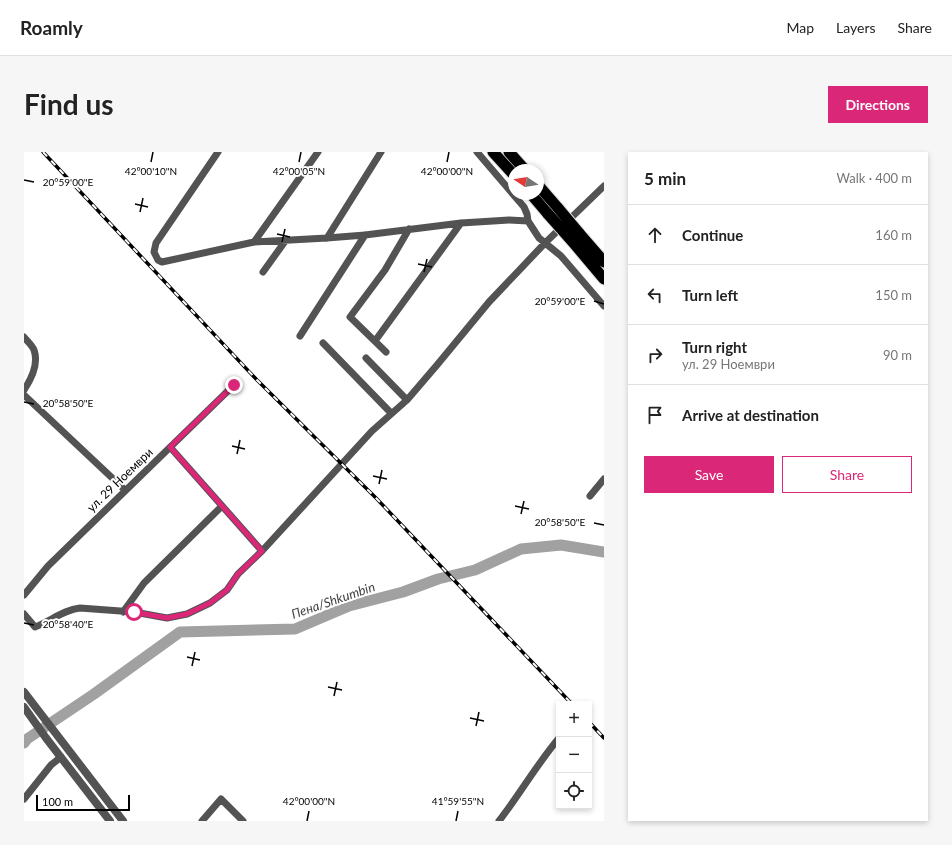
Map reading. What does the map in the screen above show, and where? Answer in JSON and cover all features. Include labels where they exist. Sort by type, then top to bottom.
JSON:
[{"type":"highway","points":[[493,152],[508,168]]},
{"type":"highway","points":[[509,152],[520,164]]},
{"type":"highway","points":[[544,192],[558,208],[604,279]]},
{"type":"highway","points":[[535,200],[548,214],[604,262]]},
{"type":"street","points":[[218,152],[156,243],[154,252],[156,257],[162,262],[254,242],[365,235],[461,223],[509,220],[528,221]]},
{"type":"street","points":[[254,242],[318,152]]},
{"type":"street","points":[[327,238],[381,152]]},
{"type":"street","points":[[478,152],[524,207],[528,214],[528,221],[539,238],[561,256],[604,306]]},
{"type":"street","points":[[24,614],[35,627],[42,625],[66,610],[73,609],[123,612],[167,618],[187,614],[210,603],[227,590],[238,574],[262,551],[372,431],[406,400],[438,365],[489,302],[545,243],[604,186]]},
{"type":"street","points":[[375,341],[461,223]]},
{"type":"street","points":[[386,352],[350,317],[385,270],[409,229]]},
{"type":"street","points":[[300,336],[365,235]]},
{"type":"street","points":[[263,272],[286,240]]},
{"type":"street","points":[[24,337],[34,349],[36,359],[33,374],[24,390]]},
{"type":"street","points":[[323,343],[391,413]]},
{"type":"street","points":[[366,358],[406,400]]},
{"type":"street","name":"ул. 29 Ноември","points":[[24,595],[48,566],[234,385]]},
{"type":"street","points":[[24,395],[125,490]]},
{"type":"street","points":[[170,447],[262,551]]},
{"type":"street","points":[[590,496],[604,479]]},
{"type":"street","points":[[123,612],[144,583],[222,506]]},
{"type":"street","points":[[24,692],[123,821]]},
{"type":"street","points":[[25,709],[110,821]]},
{"type":"street","points":[[499,821],[531,777],[539,763],[556,742]]},
{"type":"street","points":[[24,799],[51,765],[61,757]]},
{"type":"street","points":[[202,821],[221,799],[243,821]]},
{"type":"waterway","name":"Пена/Shkumbin","points":[[24,743],[27,739],[94,694],[180,632],[295,629],[349,606],[403,592],[438,579],[475,570],[521,549],[561,545],[604,552]]},
{"type":"railway","points":[[43,152],[257,380],[376,498],[569,701]]},
{"type":"railway","points":[[592,725],[604,738]]},
{"type":"route","points":[[134,612],[167,618],[187,614],[210,603],[227,590],[238,574],[262,551],[170,447],[234,385]]}]
